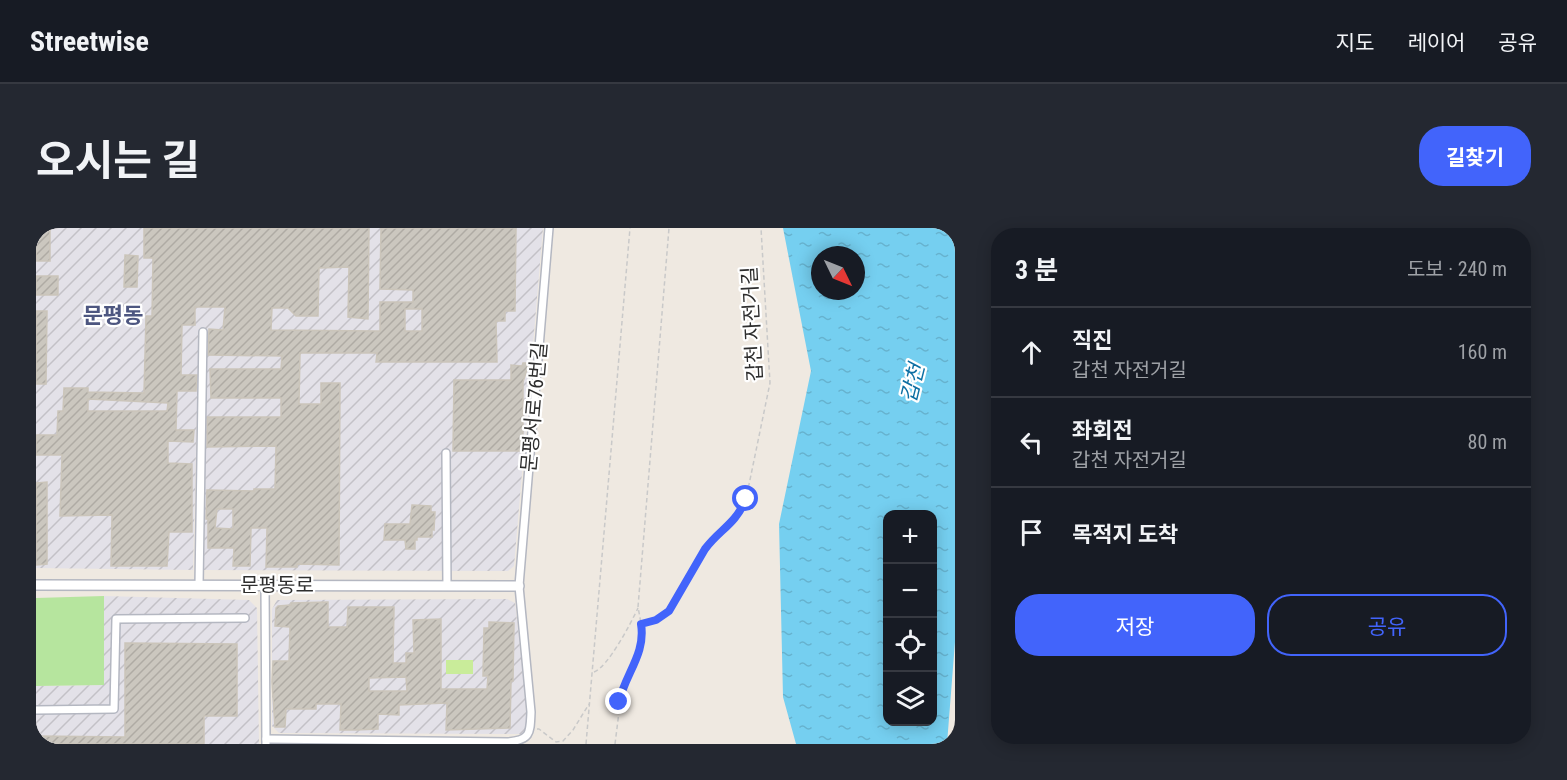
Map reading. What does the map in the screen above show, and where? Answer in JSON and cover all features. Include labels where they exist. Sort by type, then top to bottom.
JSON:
[{"type":"main road","name":"문평동로","points":[[36,585],[519,586]]},
{"type":"street","name":"문평서로76번길","points":[[530,731],[531,712],[519,586],[549,228]]},
{"type":"street","points":[[199,585],[202,332]]},
{"type":"street","points":[[446,453],[447,586]]},
{"type":"street","points":[[265,585],[266,742],[508,742],[521,741],[530,731]]},
{"type":"street","points":[[36,710],[114,709],[116,620],[245,618]]},
{"type":"path","points":[[586,744],[630,228]]},
{"type":"path","points":[[615,744],[622,688],[638,659],[643,634],[638,607],[669,228]]},
{"type":"path","name":"갑천 자전거길","points":[[641,624],[656,620],[669,611],[705,549],[734,521],[746,499],[770,382],[761,228]]},
{"type":"path","points":[[593,672],[602,667],[609,657],[638,607]]},
{"type":"path","points":[[530,731],[539,729],[556,742],[563,741],[573,730],[590,702]]},
{"type":"shaded area","points":[[36,228],[543,228],[514,566],[508,571],[204,570],[207,329],[199,328],[193,570],[36,568]]},
{"type":"shaded area","points":[[104,596],[249,600],[257,608],[259,744],[36,744],[36,686],[104,685]]},
{"type":"shaded area","points":[[507,599],[515,603],[527,728],[523,734],[279,733],[272,726],[272,609],[277,600]]},
{"type":"green space","points":[[104,596],[104,685],[36,686],[36,598]]},
{"type":"green space","points":[[446,660],[473,660],[473,674],[446,674]]},
{"type":"water","name":"갑천","points":[[783,228],[955,228],[955,642],[947,744],[796,744],[783,697],[779,524],[811,371]]},
{"type":"building","points":[[36,228],[50,228],[50,261],[36,261]]},
{"type":"building","points":[[144,228],[369,228],[368,319],[348,317],[349,267],[319,268],[318,316],[296,316],[288,308],[272,308],[271,330],[380,331],[380,302],[413,302],[413,290],[380,289],[381,228],[516,228],[515,311],[505,311],[505,321],[496,321],[497,362],[376,362],[377,353],[300,353],[299,404],[321,404],[321,383],[340,383],[339,565],[297,564],[297,567],[266,567],[267,528],[251,528],[250,566],[233,566],[234,548],[208,548],[207,490],[275,489],[276,446],[207,447],[207,417],[281,417],[281,398],[211,398],[210,369],[281,369],[282,356],[208,355],[209,329],[223,330],[225,307],[195,307],[195,325],[182,325],[181,375],[197,375],[196,391],[177,391],[176,430],[194,430],[193,442],[168,441],[168,463],[192,464],[192,532],[169,532],[167,566],[111,566],[112,515],[60,516],[62,455],[36,455],[36,435],[57,435],[58,411],[63,411],[64,388],[88,388],[88,392],[144,393],[146,316],[152,316],[153,258],[144,258]],"holes":[[[405,309],[422,309],[422,331],[405,331]],[[88,399],[168,403],[167,411],[88,411]],[[217,509],[233,509],[233,529],[215,528]]]},
{"type":"building","points":[[125,255],[138,256],[137,287],[124,287]]},
{"type":"building","points":[[36,276],[58,276],[58,295],[36,295]]},
{"type":"building","points":[[36,311],[47,311],[46,384],[36,384]]},
{"type":"building","points":[[523,363],[529,363],[523,382],[523,451],[453,451],[454,380],[511,380],[511,365],[522,366]]},
{"type":"building","points":[[47,482],[47,564],[36,565],[36,483]]},
{"type":"building","points":[[412,505],[431,506],[431,512],[435,512],[432,537],[417,537],[415,549],[406,549],[405,540],[384,540],[385,524],[410,524]]},
{"type":"building","points":[[328,602],[328,627],[347,627],[348,607],[394,607],[393,663],[406,663],[406,653],[414,653],[413,620],[441,619],[441,689],[487,689],[488,676],[483,676],[484,628],[489,628],[489,622],[514,623],[510,728],[446,730],[447,703],[399,705],[399,715],[378,714],[378,729],[356,730],[340,730],[341,704],[316,704],[316,709],[286,709],[285,727],[275,727],[273,661],[289,661],[290,627],[275,626],[276,608],[291,605],[291,603]],"holes":[[[406,677],[407,691],[369,691],[369,678]]]},
{"type":"building","points":[[125,643],[237,644],[237,716],[204,716],[204,744],[36,744],[36,736],[125,737]]},
{"type":"district","name":"문평동","points":[[113,315]]},
{"type":"route","points":[[619,702],[622,688],[638,659],[643,634],[641,624],[656,620],[669,611],[705,549],[734,521],[741,512],[746,499]]}]
